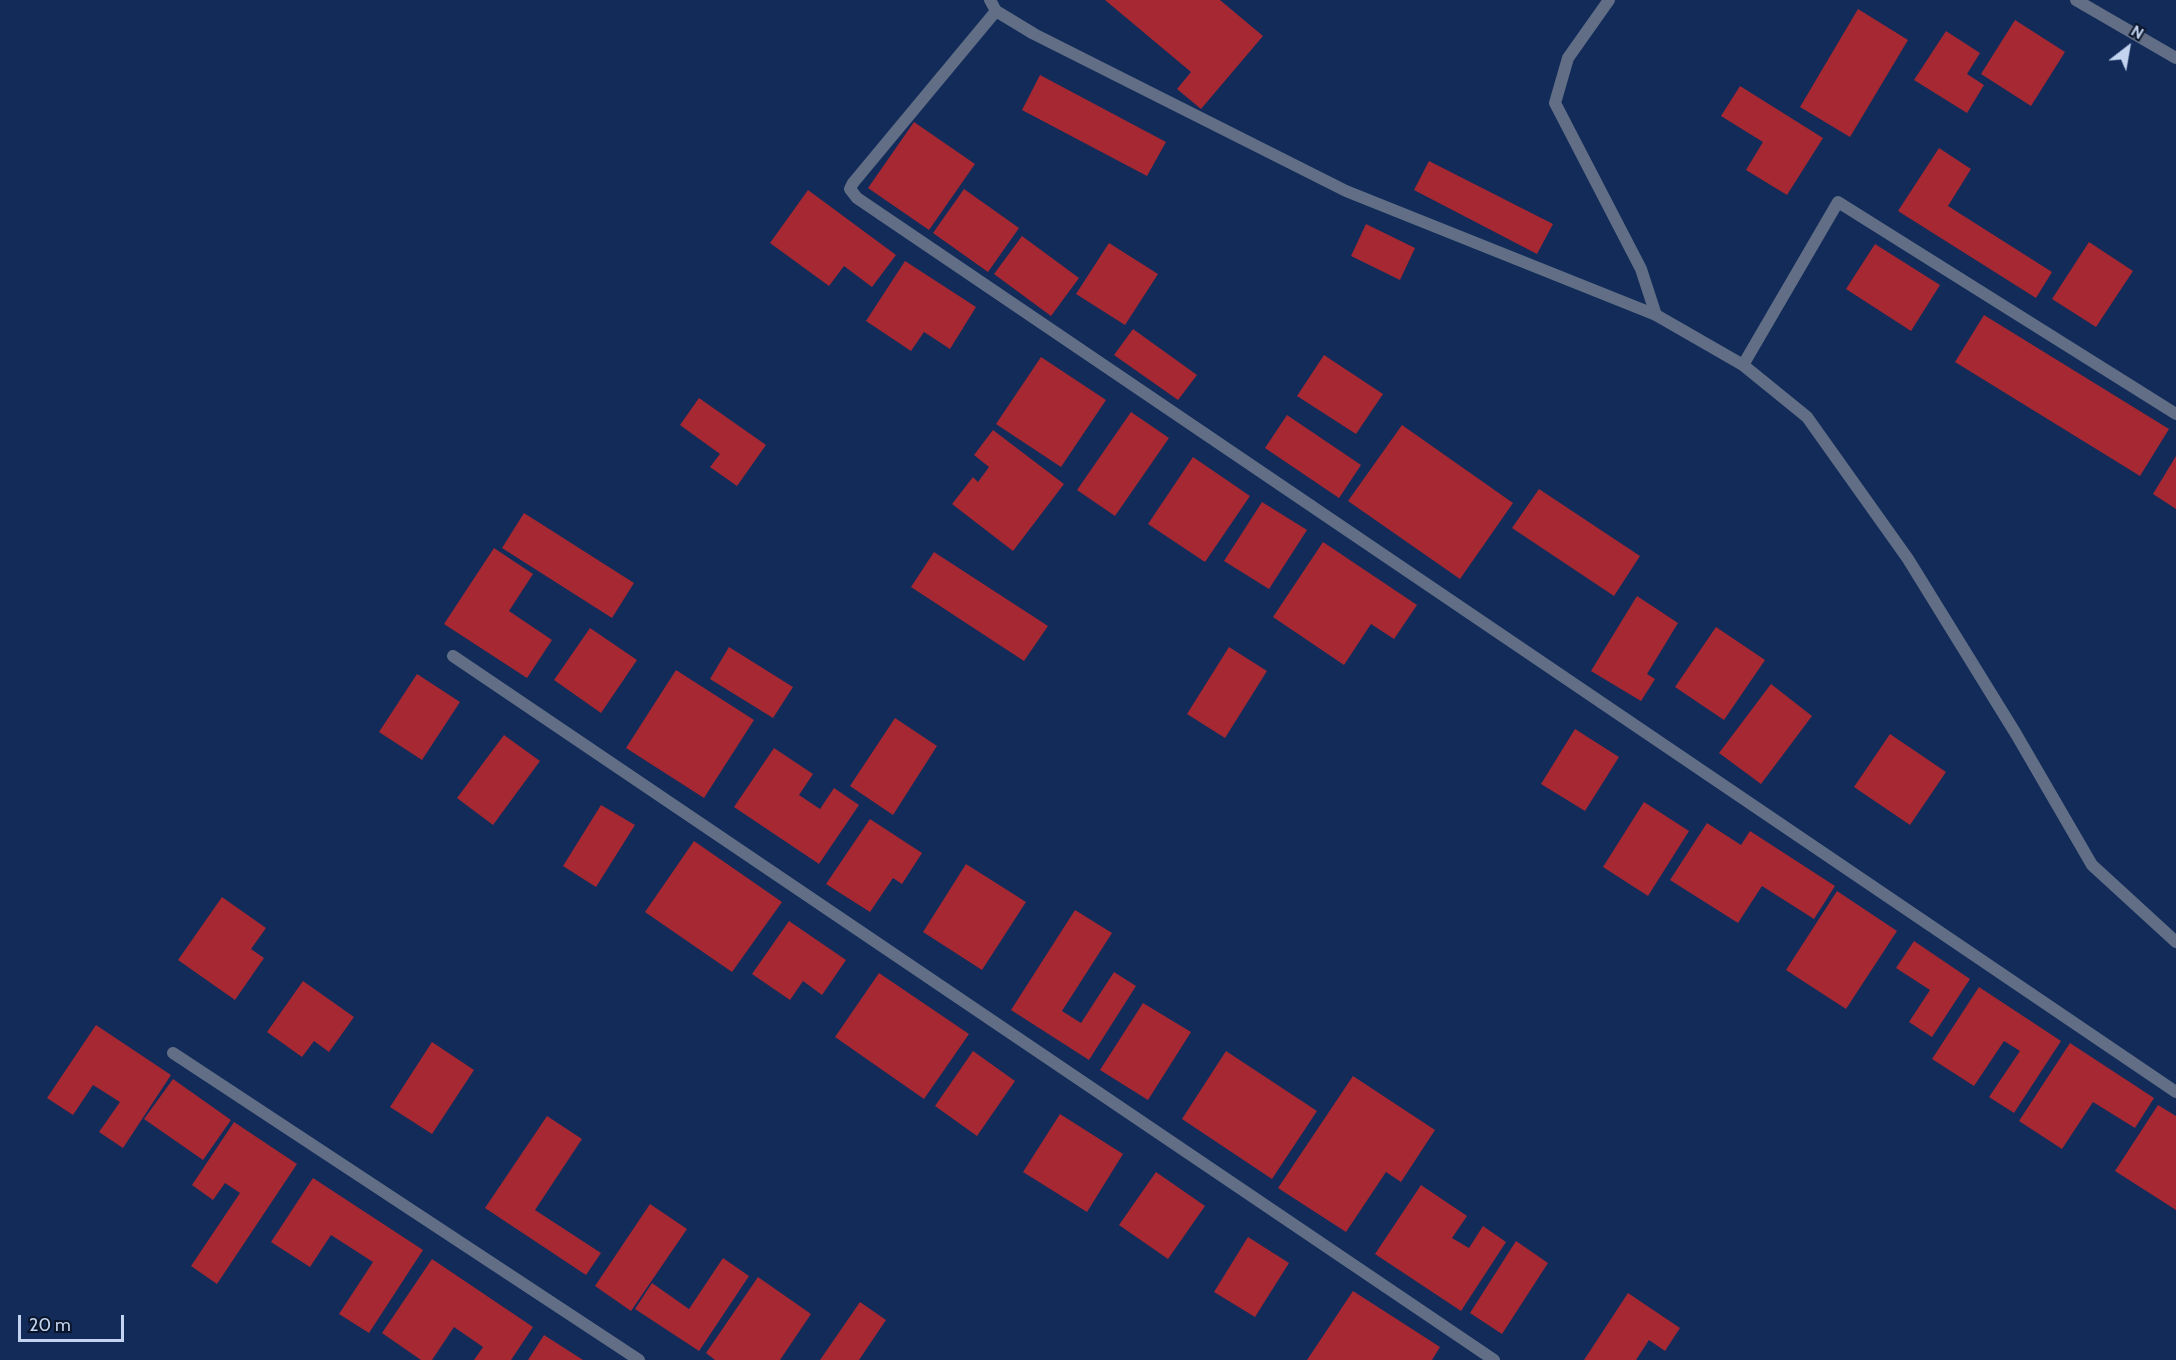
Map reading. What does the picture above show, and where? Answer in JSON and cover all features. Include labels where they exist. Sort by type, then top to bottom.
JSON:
[{"type":"street","points":[[1609,0],[1568,58],[1555,103],[1641,269],[1656,315]]},
{"type":"street","points":[[2076,0],[2176,58]]},
{"type":"street","points":[[2176,942],[2092,865],[2016,734],[1908,559],[1806,417],[1743,365],[1656,315],[1346,191],[1034,34],[993,6],[853,183],[850,189],[856,198],[2176,1092]]},
{"type":"street","points":[[1743,365],[1838,202],[2176,414]]},
{"type":"street","points":[[453,656],[1494,1360]]},
{"type":"street","points":[[173,1053],[639,1360]]},
{"type":"building","points":[[1105,0],[1220,0],[1263,36],[1201,109],[1177,89],[1191,72]]},
{"type":"building","points":[[1858,9],[1908,40],[1850,137],[1800,107]]},
{"type":"building","points":[[2015,20],[2065,52],[2031,106],[1981,74]]},
{"type":"building","points":[[1946,31],[1980,53],[1967,74],[1984,85],[1967,113],[1914,80]]},
{"type":"building","points":[[1040,75],[1166,142],[1147,176],[1022,110]]},
{"type":"building","points":[[1740,86],[1823,138],[1787,195],[1746,170],[1763,142],[1721,116]]},
{"type":"building","points":[[914,122],[975,164],[929,230],[868,188]]},
{"type":"building","points":[[1939,148],[1971,169],[1948,206],[2052,272],[2036,298],[1898,211]]},
{"type":"building","points":[[1429,161],[1553,224],[1537,254],[1414,190]]},
{"type":"building","points":[[964,189],[1019,228],[988,272],[933,233]]},
{"type":"building","points":[[808,190],[896,255],[872,287],[844,266],[829,286],[770,243]]},
{"type":"building","points":[[1366,224],[1415,248],[1400,280],[1351,256]]},
{"type":"building","points":[[1022,236],[1079,278],[1051,316],[994,274]]},
{"type":"building","points":[[2089,242],[2133,271],[2096,327],[2052,299]]},
{"type":"building","points":[[1109,243],[1158,274],[1125,325],[1076,294]]},
{"type":"building","points":[[1875,244],[1940,285],[1911,331],[1846,289]]},
{"type":"building","points":[[905,261],[976,307],[950,349],[924,332],[911,351],[866,321]]},
{"type":"building","points":[[1984,315],[2169,429],[2140,476],[1955,362]]},
{"type":"building","points":[[1133,329],[1197,375],[1178,400],[1114,355]]},
{"type":"building","points":[[1324,355],[1383,394],[1356,434],[1297,396]]},
{"type":"building","points":[[1041,357],[1106,400],[1061,467],[996,424]]},
{"type":"building","points":[[699,398],[766,445],[737,486],[710,467],[720,454],[680,425]]},
{"type":"building","points":[[1131,412],[1169,438],[1115,516],[1077,490]]},
{"type":"building","points":[[1287,415],[1361,465],[1339,498],[1265,448]]},
{"type":"building","points":[[1402,425],[1513,503],[1460,579],[1348,501]]},
{"type":"building","points":[[993,430],[1064,484],[1013,551],[952,504],[973,477],[978,482],[989,467],[974,455]]},
{"type":"building","points":[[2176,456],[2176,509],[2153,494]]},
{"type":"building","points":[[1193,457],[1250,496],[1205,562],[1148,524]]},
{"type":"building","points":[[1539,489],[1640,556],[1614,596],[1512,528]]},
{"type":"building","points":[[1262,502],[1307,530],[1269,589],[1224,561]]},
{"type":"building","points":[[524,513],[634,583],[612,618],[502,548]]},
{"type":"building","points":[[1323,542],[1417,605],[1394,639],[1371,624],[1344,665],[1273,617]]},
{"type":"building","points":[[494,548],[533,574],[509,611],[552,640],[527,678],[444,624]]},
{"type":"building","points":[[934,552],[1048,626],[1024,661],[911,587]]},
{"type":"building","points":[[1637,596],[1678,623],[1647,674],[1655,679],[1641,701],[1591,671]]},
{"type":"building","points":[[1716,627],[1765,660],[1724,720],[1675,687]]},
{"type":"building","points":[[590,628],[637,660],[601,713],[554,680]]},
{"type":"building","points":[[729,647],[793,687],[773,718],[710,679]]},
{"type":"building","points":[[1229,647],[1267,671],[1225,738],[1187,714]]},
{"type":"building","points":[[676,670],[754,720],[704,798],[626,748]]},
{"type":"building","points":[[417,674],[460,702],[422,760],[379,732]]},
{"type":"building","points":[[1771,684],[1812,716],[1761,784],[1719,753]]},
{"type":"building","points":[[895,718],[937,746],[893,815],[850,786]]},
{"type":"building","points":[[1575,729],[1619,757],[1585,811],[1541,784]]},
{"type":"building","points":[[1890,734],[1946,772],[1910,825],[1854,787]]},
{"type":"building","points":[[504,735],[540,761],[493,825],[457,798]]},
{"type":"building","points":[[774,748],[813,774],[799,795],[820,809],[834,788],[859,805],[819,864],[734,807]]},
{"type":"building","points":[[1644,802],[1689,831],[1648,896],[1603,867]]},
{"type":"building","points":[[601,805],[635,825],[596,887],[563,866]]},
{"type":"building","points":[[870,819],[922,853],[902,884],[893,878],[870,912],[826,884]]},
{"type":"building","points":[[1707,823],[1741,845],[1750,831],[1835,886],[1814,919],[1762,886],[1738,923],[1670,880]]},
{"type":"building","points":[[694,841],[782,902],[732,972],[645,912]]},
{"type":"building","points":[[966,864],[1026,902],[982,970],[923,932]]},
{"type":"building","points":[[1837,891],[1897,931],[1846,1009],[1786,970]]},
{"type":"building","points":[[222,897],[266,928],[251,949],[264,958],[235,1000],[178,960]]},
{"type":"building","points":[[1075,910],[1112,933],[1062,1011],[1081,1023],[1114,972],[1136,986],[1089,1060],[1011,1010]]},
{"type":"building","points":[[789,921],[846,960],[822,995],[803,981],[790,1000],[752,974]]},
{"type":"building","points":[[1914,941],[1970,979],[1932,1037],[1909,1022],[1930,990],[1896,968]]},
{"type":"building","points":[[879,973],[969,1034],[924,1099],[835,1037]]},
{"type":"building","points":[[303,981],[354,1017],[329,1052],[314,1041],[302,1057],[267,1032]]},
{"type":"building","points":[[1979,987],[2061,1041],[2014,1113],[1989,1097],[2020,1051],[2004,1041],[1974,1086],[1932,1059]]},
{"type":"building","points":[[1143,1003],[1191,1032],[1148,1100],[1100,1070]]},
{"type":"building","points":[[96,1025],[171,1075],[123,1148],[99,1132],[120,1102],[93,1085],[73,1115],[47,1098]]},
{"type":"building","points":[[432,1042],[474,1070],[432,1134],[390,1107]]},
{"type":"building","points":[[2070,1043],[2154,1098],[2135,1128],[2093,1102],[2062,1149],[2019,1121]]},
{"type":"building","points":[[973,1051],[1015,1081],[977,1136],[935,1106]]},
{"type":"building","points":[[1226,1051],[1317,1111],[1272,1179],[1182,1119]]},
{"type":"building","points":[[1353,1076],[1435,1130],[1401,1182],[1386,1172],[1346,1232],[1278,1188]]},
{"type":"building","points":[[173,1079],[231,1120],[203,1160],[144,1119]]},
{"type":"building","points":[[2158,1105],[2176,1116],[2176,1210],[2115,1171]]},
{"type":"building","points":[[1060,1114],[1123,1154],[1087,1212],[1023,1172]]},
{"type":"building","points":[[547,1116],[582,1139],[535,1210],[601,1253],[586,1275],[485,1208]]},
{"type":"building","points":[[234,1122],[297,1164],[217,1284],[191,1266],[240,1193],[225,1183],[213,1200],[192,1185]]},
{"type":"building","points":[[1156,1172],[1205,1206],[1168,1259],[1119,1225]]},
{"type":"building","points":[[313,1178],[423,1250],[369,1333],[339,1314],[373,1262],[331,1235],[310,1267],[271,1242]]},
{"type":"building","points":[[1421,1185],[1467,1216],[1452,1238],[1469,1248],[1483,1226],[1506,1242],[1461,1311],[1375,1254]]},
{"type":"building","points":[[650,1204],[687,1229],[631,1311],[595,1286]]},
{"type":"building","points":[[1248,1237],[1289,1263],[1255,1317],[1214,1292]]},
{"type":"building","points":[[1516,1241],[1548,1263],[1502,1334],[1470,1313]]},
{"type":"building","points":[[723,1258],[749,1276],[699,1351],[635,1309],[652,1283],[689,1309]]},
{"type":"building","points":[[432,1259],[533,1327],[511,1360],[474,1360],[483,1347],[454,1327],[432,1360],[421,1360],[382,1333]]},
{"type":"building","points":[[758,1277],[811,1314],[780,1360],[715,1360],[706,1353]]},
{"type":"building","points":[[1353,1291],[1440,1347],[1432,1360],[1307,1360]]},
{"type":"building","points":[[1628,1293],[1680,1328],[1665,1351],[1649,1340],[1636,1360],[1584,1360]]},
{"type":"building","points":[[860,1302],[886,1320],[859,1360],[820,1360]]},
{"type":"building","points":[[544,1335],[583,1360],[528,1360]]}]
